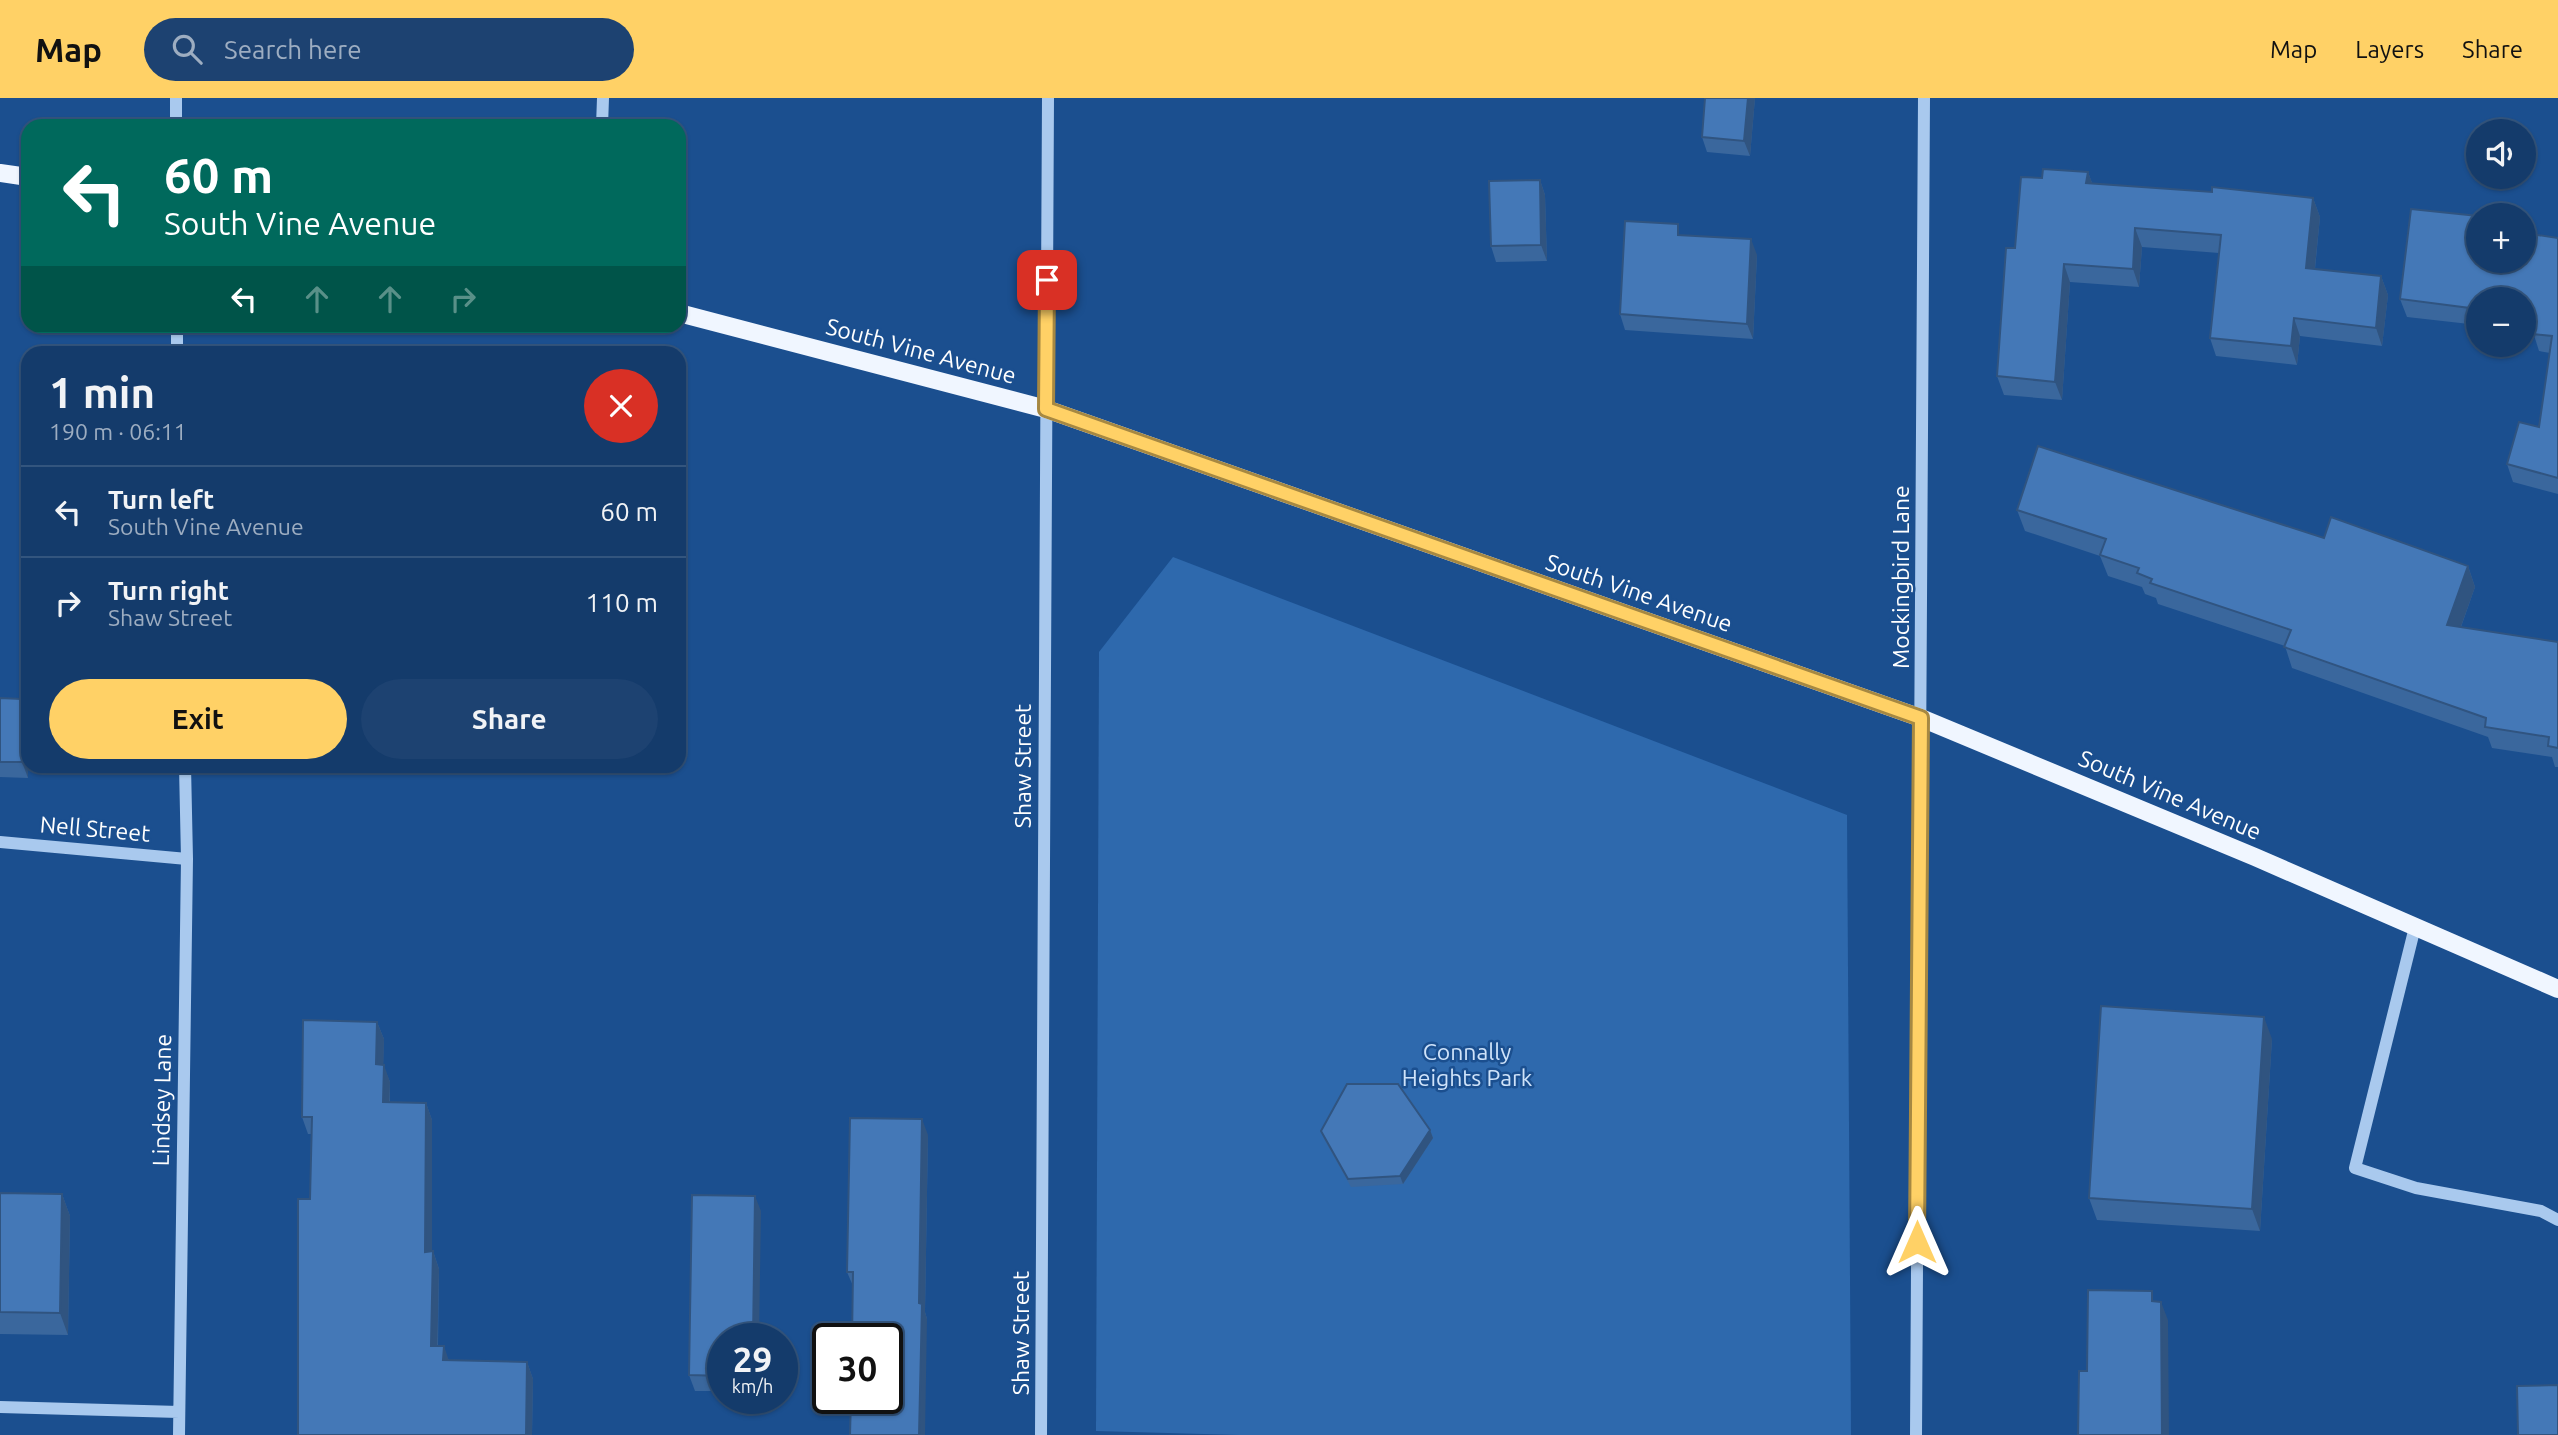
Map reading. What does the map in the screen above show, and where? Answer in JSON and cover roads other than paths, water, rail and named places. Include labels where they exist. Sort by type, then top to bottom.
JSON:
[{"type":"main road","points":[[0,173],[21,176]]},
{"type":"main road","name":"South Vine Avenue","points":[[686,315],[1046,409],[1921,718],[2558,989]]},
{"type":"street","points":[[176,98],[176,119]]},
{"type":"street","points":[[602,119],[603,98]]},
{"type":"street","name":"Shaw Street","points":[[1041,1435],[1048,98]]},
{"type":"street","name":"Mockingbird Lane","points":[[1916,1435],[1924,98]]},
{"type":"street","name":"Lindsey Lane","points":[[179,1435],[187,859],[185,773]]},
{"type":"street","name":"Nell Street","points":[[0,842],[187,859]]},
{"type":"street","points":[[2416,927],[2355,1168],[2416,1188],[2541,1211],[2558,1220]]},
{"type":"street","points":[[0,1407],[179,1412]]},
{"type":"park label","name":"Connally Heights Park","points":[[1467,1065]]}]
